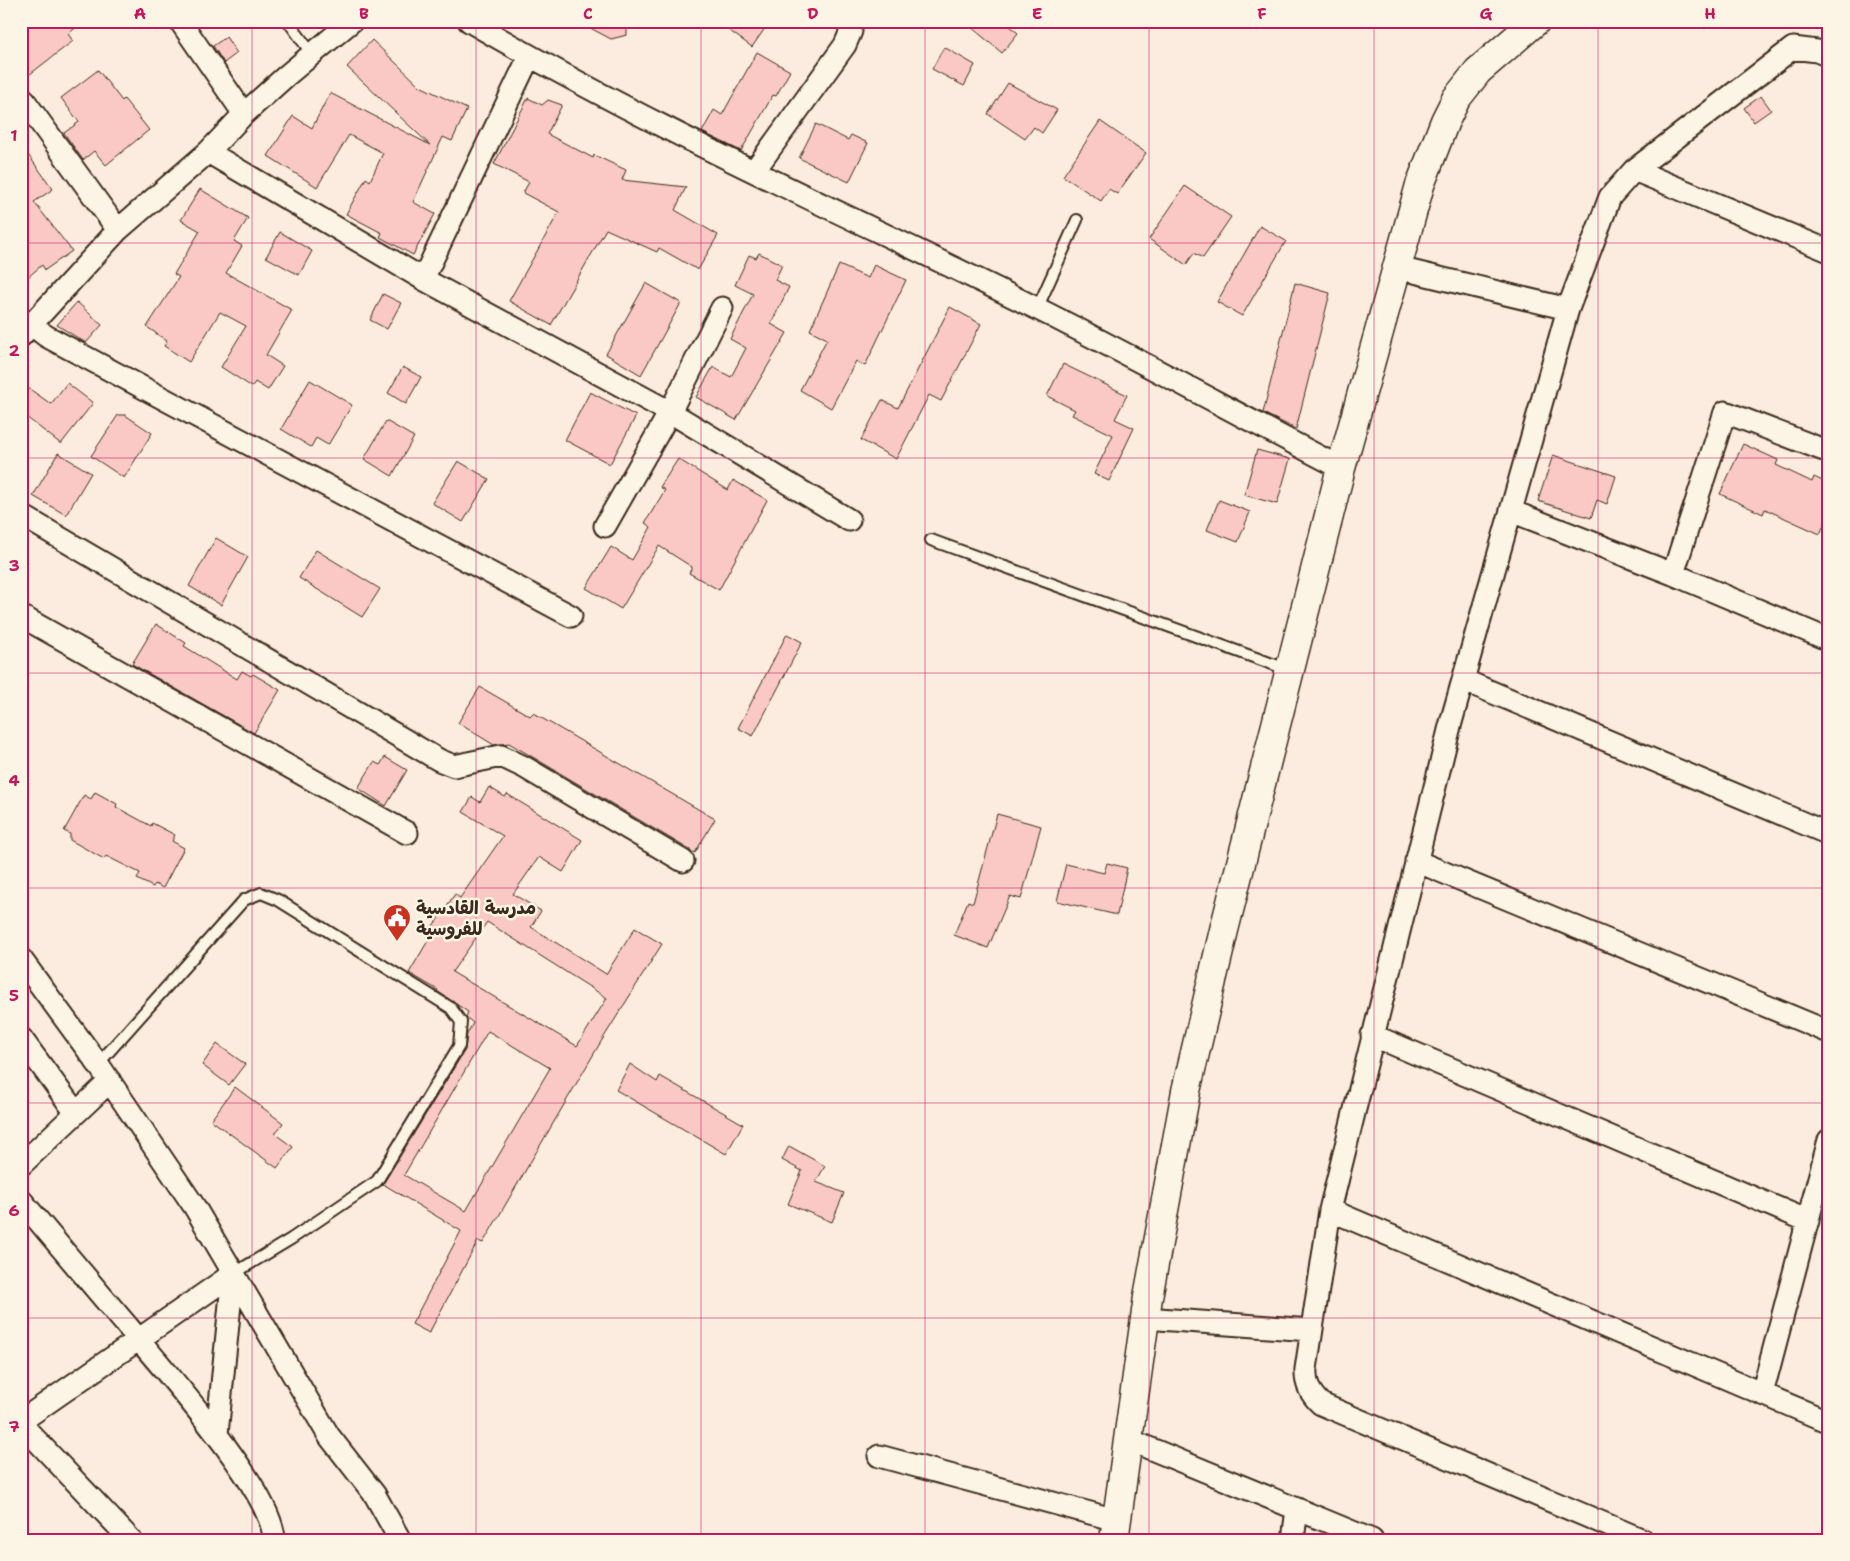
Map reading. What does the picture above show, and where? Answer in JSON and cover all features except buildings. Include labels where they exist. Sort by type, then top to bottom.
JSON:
[{"type":"street","points":[[180,21],[244,114]]},
{"type":"street","points":[[352,21],[244,114],[208,152],[118,230],[26,330],[46,336],[571,616]]},
{"type":"street","points":[[469,21],[529,57],[754,171],[1038,309],[1341,468]]},
{"type":"street","points":[[754,171],[845,45],[851,31],[847,21]]},
{"type":"street","points":[[879,1456],[1115,1530],[1145,1318],[1186,1091],[1224,930],[1341,468],[1420,185],[1444,121],[1456,99],[1478,71],[1536,21]]},
{"type":"street","points":[[1643,1540],[1322,1404],[1310,1392],[1305,1377],[1330,1210],[1416,861],[1463,680],[1568,309],[1610,197],[1634,170],[1792,48],[1817,51],[1829,56]]},
{"type":"street","points":[[423,279],[529,57]]},
{"type":"street","points":[[21,96],[118,230]]},
{"type":"street","points":[[208,152],[423,279],[670,412],[849,520]]},
{"type":"street","points":[[1634,170],[1829,251]]},
{"type":"street","points":[[1398,268],[1568,309]]},
{"type":"street","points":[[604,526],[670,412],[722,308]]},
{"type":"street","points":[[1673,574],[1725,412],[1829,452]]},
{"type":"street","points":[[1511,511],[1673,574],[1829,640]]},
{"type":"street","points":[[21,515],[439,760],[454,766],[501,756],[524,767],[683,861]]},
{"type":"street","points":[[21,616],[407,833]]},
{"type":"street","points":[[1463,680],[1829,834]]},
{"type":"street","points":[[1416,861],[1829,1032]]},
{"type":"street","points":[[21,959],[110,1081],[194,1206],[329,1436],[375,1495],[400,1540]]},
{"type":"street","points":[[1372,1035],[1808,1221]]},
{"type":"street","points":[[21,1038],[76,1113]]},
{"type":"street","points":[[21,1165],[110,1081]]},
{"type":"street","points":[[1762,1394],[1829,1140]]},
{"type":"street","points":[[21,1200],[216,1434],[262,1501],[274,1528],[274,1540]]},
{"type":"street","points":[[1330,1210],[1829,1422]]},
{"type":"street","points":[[131,1540],[21,1423],[233,1274]]},
{"type":"street","points":[[216,1434],[233,1274]]},
{"type":"street","points":[[1145,1318],[1311,1330]]},
{"type":"street","points":[[1127,1439],[1372,1540]]},
{"type":"street","points":[[1293,1540],[1297,1509]]},
{"type":"lane","points":[[288,21],[312,54]]},
{"type":"lane","points":[[1038,309],[1077,220]]},
{"type":"lane","points":[[931,540],[1290,671]]},
{"type":"lane","points":[[98,1064],[244,900],[261,893],[278,900],[451,1008],[461,1022],[459,1046],[377,1181],[291,1239],[233,1274]]},
{"type":"place","name":"مدرسة القادسية للفروسية","points":[[397,942]]}]
